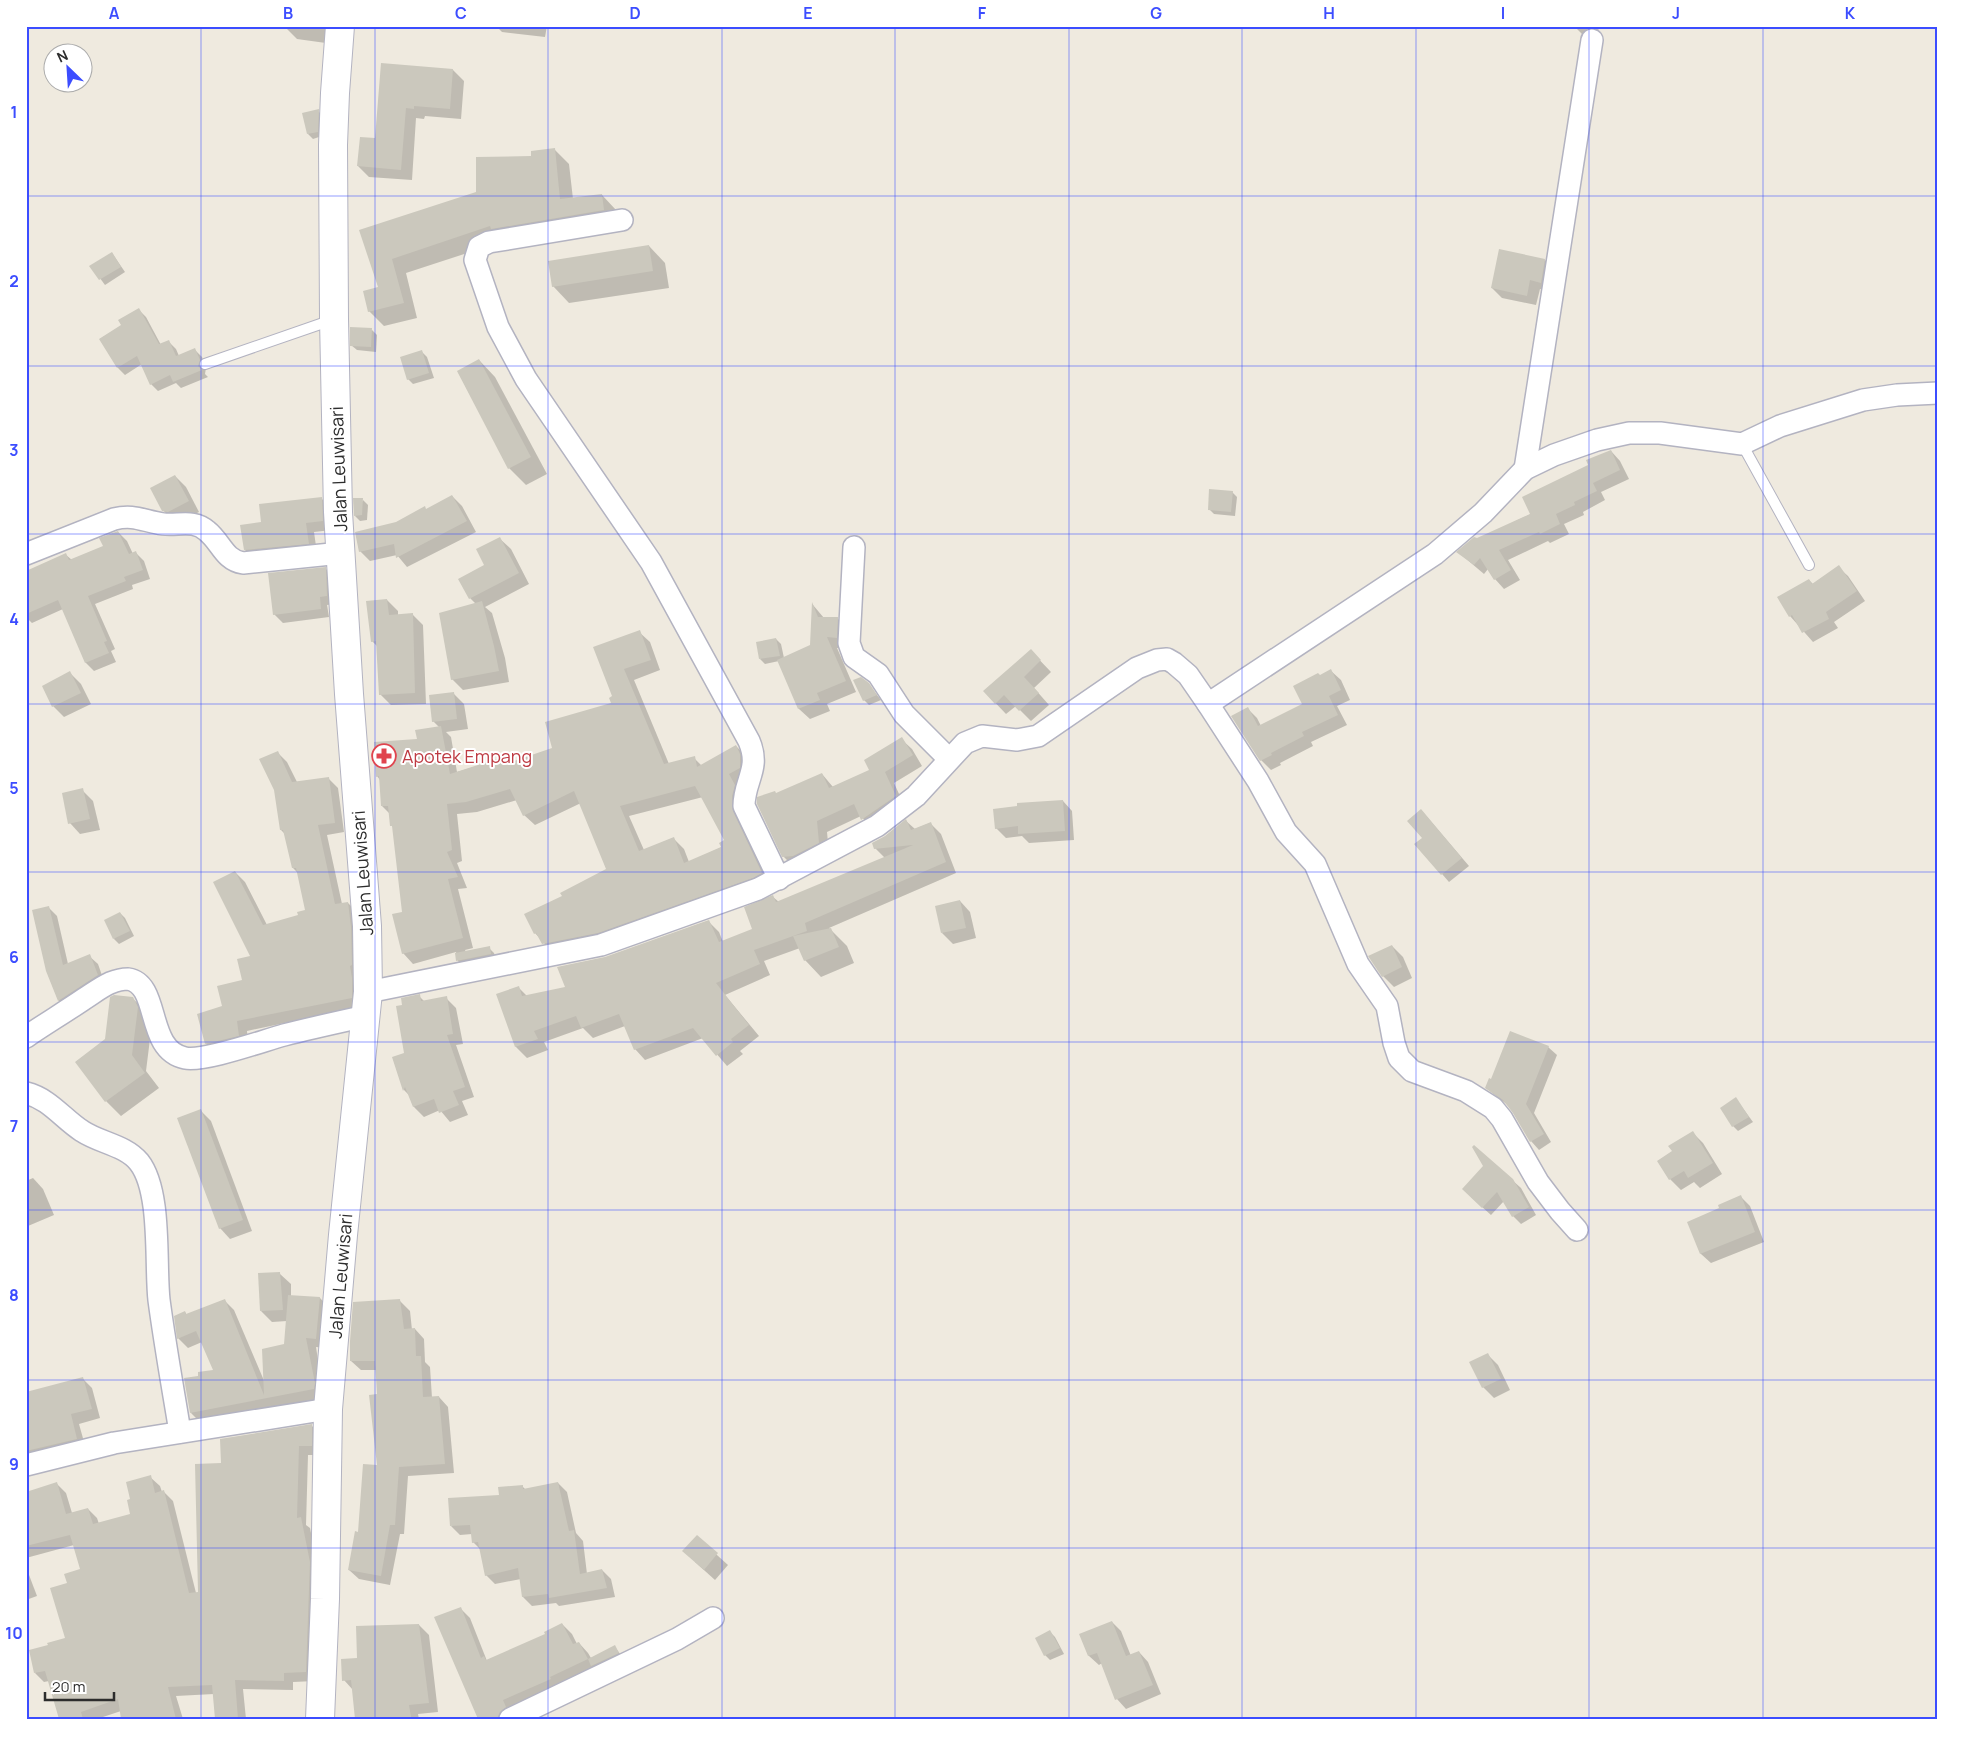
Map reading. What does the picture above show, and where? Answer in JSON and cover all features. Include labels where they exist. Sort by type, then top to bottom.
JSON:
[{"type":"main road","name":"Jalan Leuwisari","points":[[320,1719],[325,1599],[328,1409],[344,1226],[367,1004],[367,926],[348,694],[341,553],[334,319],[333,145],[340,26]]},
{"type":"street","points":[[1526,469],[1592,40]]},
{"type":"street","points":[[622,220],[489,242],[479,247],[475,260],[498,327],[526,378],[652,562],[749,742],[754,754],[754,767],[744,806],[778,879]]},
{"type":"street","points":[[1208,704],[1436,554],[1483,513],[1526,469],[1554,455],[1597,440],[1628,433],[1660,433],[1742,444],[1780,426],[1863,400],[1938,392]]},
{"type":"street","points":[[26,554],[114,519],[129,516],[161,524],[195,524],[206,530],[224,552],[236,562],[244,563],[341,553]]},
{"type":"street","points":[[854,547],[849,643],[852,653],[859,662],[878,674],[904,714],[949,759]]},
{"type":"street","points":[[26,1037],[109,983],[128,979],[135,982],[146,994],[158,1032],[169,1051],[184,1058],[201,1058],[285,1035],[367,1004],[601,945],[758,889],[778,879],[878,826],[916,796],[964,743],[982,736],[1017,740],[1038,736],[1137,668],[1157,660],[1167,659],[1188,676],[1258,781],[1282,826],[1315,864],[1358,964],[1387,1006],[1399,1058],[1412,1071],[1466,1091],[1493,1108],[1502,1119],[1538,1182],[1577,1230]]},
{"type":"street","points":[[26,1093],[50,1103],[82,1132],[131,1155],[144,1171],[149,1184],[154,1214],[159,1299],[180,1432]]},
{"type":"street","points":[[26,1464],[114,1443],[328,1409]]},
{"type":"street","points":[[510,1719],[677,1640],[713,1618]]},
{"type":"lane","points":[[205,364],[334,319]]},
{"type":"lane","points":[[1742,444],[1810,565]]},
{"type":"building","points":[[381,63],[453,69],[450,109],[414,106],[414,109],[406,108],[401,170],[357,166],[360,137],[375,138]]},
{"type":"building","points":[[319,109],[318,132],[307,134],[302,113]]},
{"type":"building","points":[[555,148],[560,199],[602,194],[604,210],[491,229],[490,226],[392,259],[404,303],[368,312],[363,291],[378,287],[359,230],[476,192],[476,157],[531,156],[531,151]]},
{"type":"building","points":[[649,245],[653,271],[552,287],[548,261]]},
{"type":"building","points":[[1499,249],[1545,259],[1541,283],[1530,280],[1527,296],[1491,288]]},
{"type":"building","points":[[112,252],[121,267],[99,280],[89,266]]},
{"type":"building","points":[[139,308],[159,344],[169,340],[176,356],[195,348],[200,360],[198,366],[202,370],[173,382],[170,375],[150,385],[137,356],[117,368],[99,339],[121,325],[118,320]]},
{"type":"building","points":[[350,327],[372,328],[371,347],[350,346]]},
{"type":"building","points":[[422,350],[429,373],[407,380],[400,357]]},
{"type":"building","points":[[479,359],[531,457],[508,469],[457,371]]},
{"type":"building","points":[[1611,450],[1620,470],[1593,483],[1597,491],[1574,502],[1575,505],[1556,514],[1560,524],[1499,550],[1511,570],[1494,580],[1480,558],[1474,565],[1456,552],[1474,537],[1477,538],[1530,514],[1522,497],[1588,465],[1586,460]]},
{"type":"building","points":[[175,475],[189,501],[168,512],[162,511],[150,488]]},
{"type":"building","points":[[1209,489],[1233,491],[1231,512],[1208,510]]},
{"type":"building","points":[[452,495],[467,521],[396,558],[394,544],[359,552],[355,532],[396,522],[425,506],[426,509]]},
{"type":"building","points":[[322,497],[323,521],[306,523],[309,544],[244,550],[240,525],[261,522],[259,504]]},
{"type":"building","points":[[353,498],[363,498],[362,515],[354,516]]},
{"type":"building","points":[[118,531],[129,554],[136,551],[143,570],[124,577],[126,581],[88,596],[107,641],[104,642],[109,653],[85,663],[58,600],[26,614],[26,571],[66,553],[69,560],[103,546],[99,538]]},
{"type":"building","points":[[500,537],[519,573],[469,599],[458,579],[484,565],[476,549]]},
{"type":"building","points":[[1839,565],[1857,591],[1826,612],[1829,619],[1802,633],[1792,615],[1789,617],[1777,597],[1809,579],[1812,584]]},
{"type":"building","points":[[326,567],[327,596],[320,597],[321,609],[273,615],[268,573]]},
{"type":"building","points":[[387,599],[389,615],[413,613],[415,693],[379,695],[376,641],[371,642],[366,601]]},
{"type":"building","points":[[482,601],[499,671],[451,680],[439,613]]},
{"type":"building","points":[[812,602],[818,617],[838,617],[837,638],[827,637],[846,681],[817,693],[820,700],[798,709],[777,660],[810,645]]},
{"type":"building","points":[[640,630],[651,660],[624,669],[664,764],[695,756],[697,767],[736,745],[740,754],[740,768],[729,774],[735,785],[732,796],[733,811],[762,873],[753,878],[598,933],[542,944],[536,933],[534,934],[524,914],[562,896],[560,893],[606,869],[574,791],[523,816],[510,789],[466,802],[447,804],[452,850],[447,852],[458,877],[448,879],[463,938],[402,954],[392,914],[402,912],[392,826],[390,826],[388,806],[381,806],[379,776],[376,777],[374,742],[417,739],[415,730],[441,726],[450,774],[509,755],[511,762],[552,748],[545,722],[611,703],[609,698],[612,696],[593,647]],"holes":[[[695,786],[724,840],[719,843],[721,847],[684,863],[674,837],[639,851],[620,806]]]},
{"type":"building","points":[[776,638],[780,656],[759,659],[756,642]]},
{"type":"building","points":[[1031,649],[1041,660],[1024,677],[1039,693],[1019,711],[1004,695],[995,704],[983,691]]},
{"type":"building","points":[[1331,669],[1341,690],[1329,696],[1338,715],[1302,732],[1304,736],[1271,753],[1272,755],[1260,761],[1231,716],[1248,707],[1258,726],[1302,704],[1293,686],[1318,673],[1320,675]]},
{"type":"building","points":[[70,671],[81,693],[52,707],[42,686]]},
{"type":"building","points":[[861,677],[869,683],[877,695],[863,701],[853,680]]},
{"type":"building","points":[[454,692],[457,719],[432,722],[429,695]]},
{"type":"building","points":[[902,737],[913,755],[885,772],[896,796],[861,820],[854,804],[817,821],[819,843],[793,856],[782,857],[757,804],[757,797],[775,791],[776,793],[822,773],[829,788],[869,770],[864,760]]},
{"type":"building","points":[[278,751],[292,782],[329,777],[335,823],[318,825],[335,904],[348,902],[351,927],[352,965],[350,966],[352,998],[237,1021],[239,1036],[205,1044],[197,1014],[222,1006],[217,986],[242,980],[237,959],[250,956],[213,882],[235,871],[263,925],[298,915],[297,912],[305,910],[296,868],[292,868],[283,830],[280,830],[274,790],[259,759]]},
{"type":"building","points":[[83,788],[90,819],[68,824],[62,793]]},
{"type":"building","points":[[1063,800],[1065,831],[1018,834],[1018,826],[995,829],[993,809],[1017,806],[1017,803]]},
{"type":"building","points":[[1421,809],[1462,858],[1441,875],[1414,844],[1422,838],[1407,821]]},
{"type":"building","points":[[906,819],[911,830],[931,822],[946,862],[805,923],[807,931],[754,950],[760,964],[716,983],[749,1025],[731,1039],[733,1042],[716,1056],[693,1028],[634,1050],[619,1014],[581,1028],[576,1016],[534,1031],[538,1039],[515,1047],[496,994],[519,986],[522,996],[565,987],[557,967],[605,957],[709,920],[719,942],[752,929],[744,907],[773,895],[776,902],[913,845],[874,849],[872,843],[885,836]]},
{"type":"building","points":[[960,900],[966,928],[941,933],[935,906]]},
{"type":"building","points":[[49,906],[63,965],[90,954],[98,975],[58,1001],[46,971],[32,910]]},
{"type":"building","points":[[120,912],[130,931],[113,939],[104,920]]},
{"type":"building","points":[[831,928],[839,947],[804,961],[793,936]]},
{"type":"building","points":[[1392,945],[1402,967],[1382,977],[1368,956]]},
{"type":"building","points":[[490,946],[491,954],[456,961],[455,953]]},
{"type":"building","points":[[420,994],[421,1001],[447,996],[453,1034],[447,1035],[465,1087],[453,1091],[459,1105],[439,1113],[434,1099],[413,1107],[405,1087],[403,1091],[392,1057],[404,1053],[396,1006],[402,1005],[401,998]]},
{"type":"building","points":[[114,995],[133,997],[138,1007],[132,1055],[145,1073],[105,1102],[75,1062],[105,1039],[110,997]]},
{"type":"building","points":[[1510,1031],[1549,1046],[1526,1104],[1544,1134],[1530,1142],[1503,1100],[1485,1088],[1489,1078],[1491,1079]]},
{"type":"building","points":[[1736,1097],[1749,1117],[1732,1127],[1720,1108]]},
{"type":"building","points":[[201,1109],[243,1220],[219,1229],[177,1118]]},
{"type":"building","points":[[1693,1131],[1713,1163],[1688,1178],[1684,1171],[1669,1180],[1657,1161],[1672,1151],[1668,1146]]},
{"type":"building","points":[[1474,1145],[1513,1179],[1529,1207],[1512,1217],[1497,1192],[1482,1208],[1462,1189],[1483,1166],[1472,1147]]},
{"type":"building","points":[[1741,1195],[1755,1232],[1700,1254],[1687,1222],[1719,1208],[1718,1205]]},
{"type":"building","points":[[280,1272],[283,1310],[260,1311],[258,1273]]},
{"type":"building","points":[[288,1295],[320,1297],[316,1339],[306,1338],[315,1383],[314,1389],[190,1413],[184,1378],[198,1376],[198,1372],[213,1370],[196,1331],[177,1339],[174,1316],[185,1311],[186,1314],[225,1299],[264,1395],[262,1349],[284,1344]]},
{"type":"building","points":[[400,1299],[404,1329],[415,1328],[416,1356],[421,1356],[423,1397],[439,1396],[445,1464],[399,1467],[395,1525],[390,1525],[381,1576],[348,1570],[355,1531],[358,1532],[363,1464],[377,1465],[369,1395],[377,1394],[375,1361],[350,1361],[350,1341],[353,1302]]},
{"type":"building","points":[[1488,1353],[1501,1379],[1482,1388],[1469,1362]]},
{"type":"building","points":[[83,1377],[92,1409],[71,1414],[77,1439],[26,1451],[26,1392]]},
{"type":"building","points":[[312,1424],[312,1446],[299,1446],[297,1518],[301,1517],[310,1562],[306,1672],[284,1673],[284,1681],[235,1680],[238,1719],[215,1719],[212,1685],[168,1687],[176,1719],[121,1719],[118,1699],[81,1712],[83,1719],[59,1719],[45,1671],[34,1673],[29,1650],[65,1638],[50,1588],[67,1583],[64,1574],[80,1569],[70,1535],[26,1546],[26,1492],[57,1482],[66,1514],[88,1508],[93,1524],[130,1514],[127,1500],[130,1499],[126,1482],[151,1475],[155,1493],[164,1490],[189,1593],[198,1592],[195,1464],[221,1463],[220,1439]]},
{"type":"building","points":[[558,1482],[569,1531],[574,1530],[580,1574],[602,1569],[607,1588],[549,1598],[548,1594],[522,1597],[518,1568],[485,1576],[478,1542],[472,1543],[470,1525],[450,1526],[448,1498],[499,1495],[498,1487],[523,1485],[523,1489]]},
{"type":"building","points":[[697,1535],[718,1553],[704,1570],[682,1551]]},
{"type":"building","points":[[461,1607],[481,1658],[484,1656],[486,1660],[545,1634],[544,1632],[562,1623],[573,1644],[579,1642],[588,1659],[550,1677],[551,1679],[503,1700],[506,1707],[500,1712],[498,1717],[478,1719],[434,1617]]},
{"type":"building","points":[[1112,1621],[1126,1656],[1139,1651],[1153,1685],[1115,1700],[1097,1653],[1088,1656],[1079,1634]]},
{"type":"building","points":[[419,1624],[429,1703],[409,1705],[411,1717],[355,1719],[351,1680],[342,1681],[341,1659],[357,1658],[356,1626]]},
{"type":"building","points":[[1050,1630],[1060,1648],[1044,1656],[1035,1638]]},
{"type":"building","points":[[615,1645],[619,1653],[591,1666],[588,1659]]},
{"type":"place","name":"Apotek Empang","points":[[384,756]]}]
